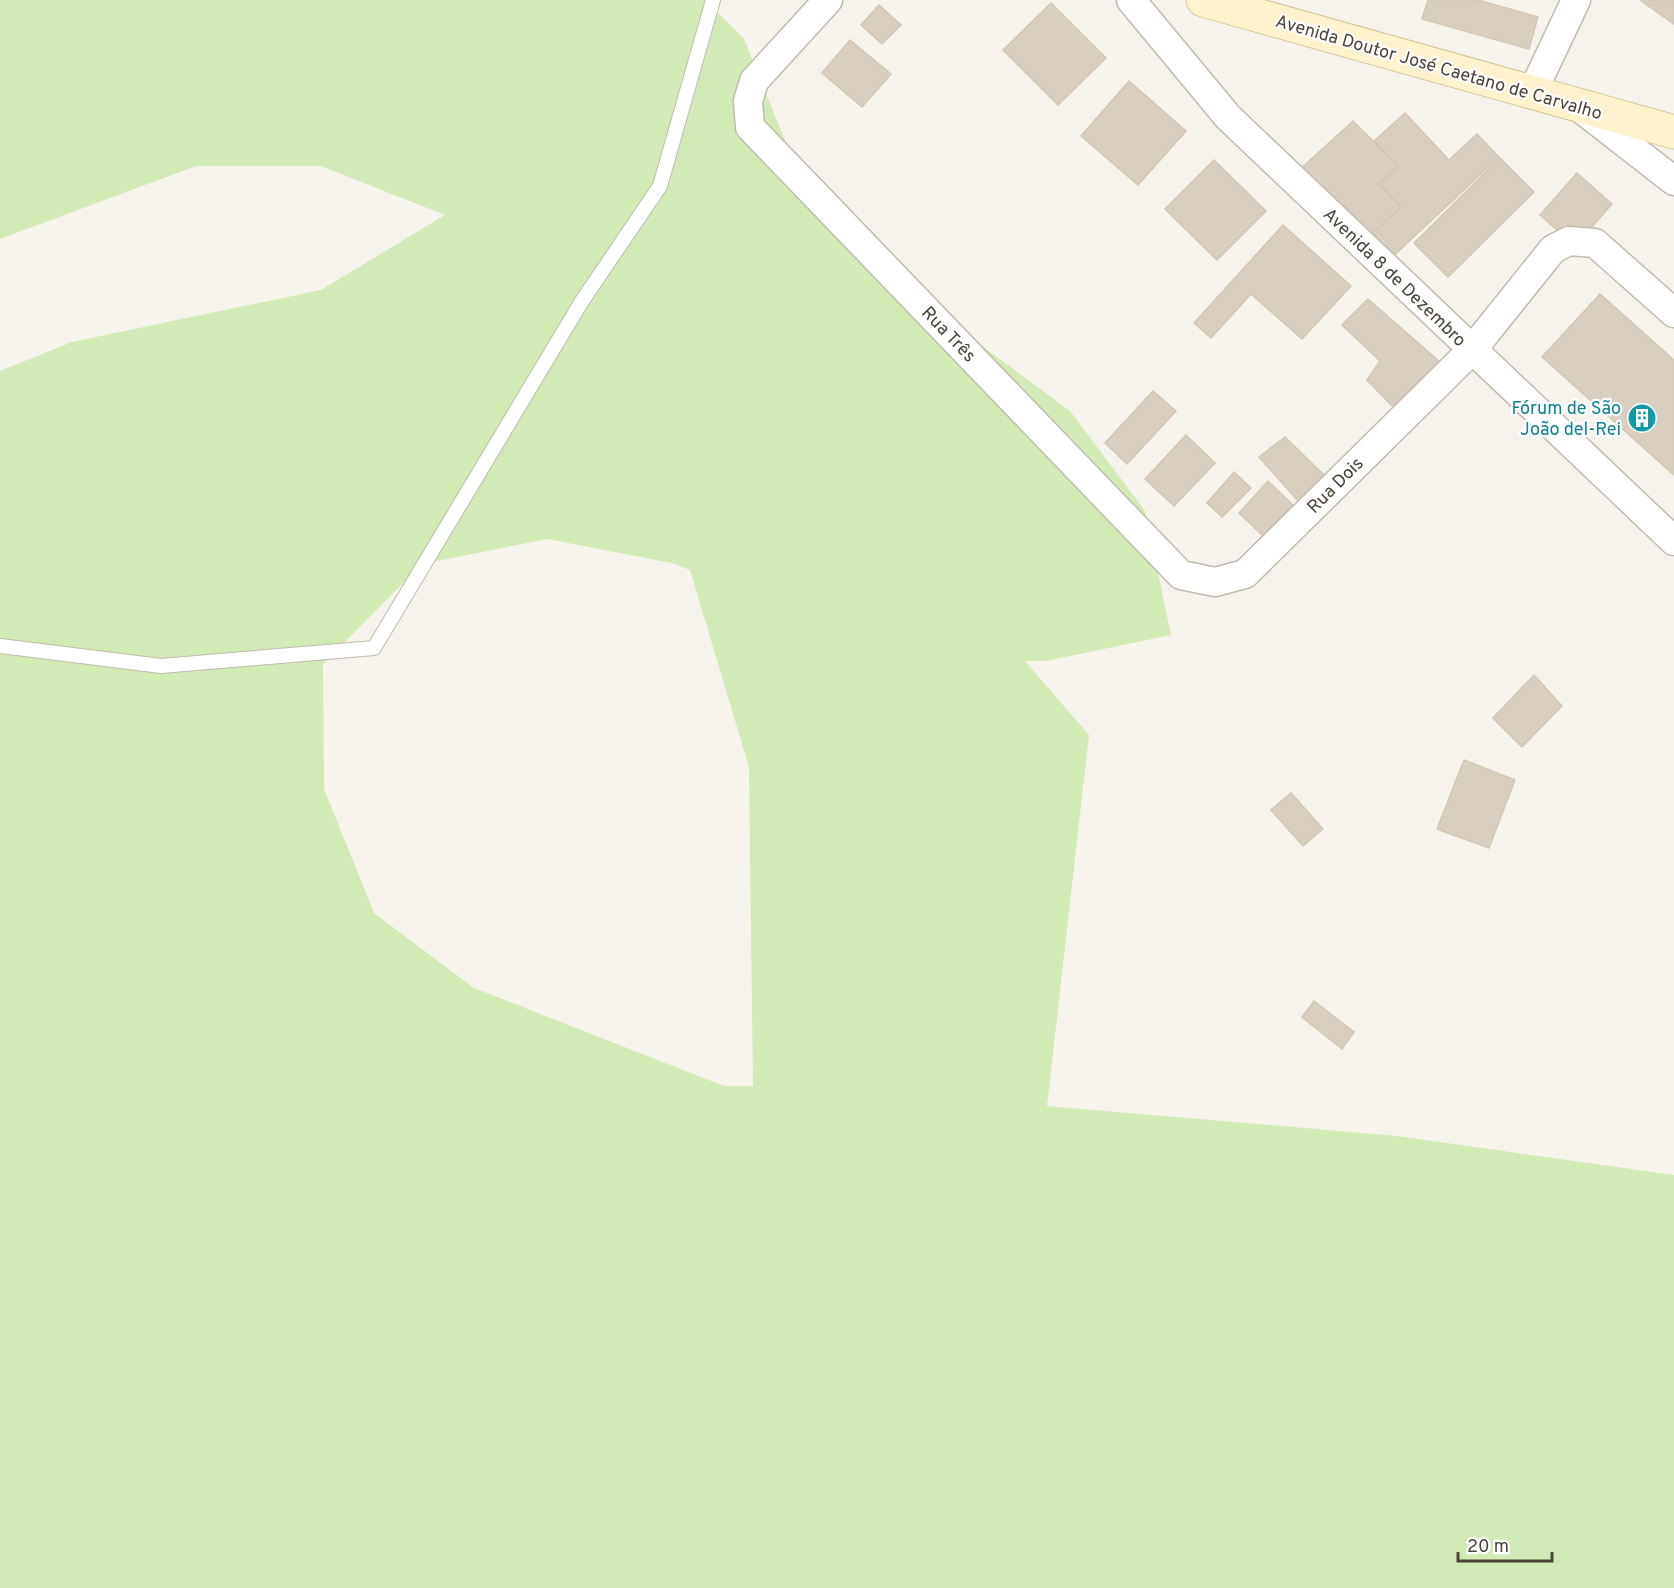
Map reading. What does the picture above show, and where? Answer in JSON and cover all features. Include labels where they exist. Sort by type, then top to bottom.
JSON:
[{"type":"main road","name":"Avenida Doutor José Caetano de Carvalho","points":[[1203,0],[1674,132]]},
{"type":"street","name":"Rua Três","points":[[828,0],[754,81],[747,111],[754,133],[1181,575]]},
{"type":"street","name":"Avenida 8 de Dezembro","points":[[1131,0],[1228,117],[1674,541]]},
{"type":"street","points":[[1532,93],[1576,0]]},
{"type":"street","points":[[1577,106],[1674,181]]},
{"type":"street","name":"Rua Dois","points":[[1181,575],[1215,582],[1245,574],[1472,350],[1553,249],[1569,242],[1595,243],[1674,313]]},
{"type":"lane","points":[[0,646],[162,666],[374,648],[582,301],[660,186],[713,0]]},
{"type":"green space","points":[[0,0],[705,0],[744,39],[794,163],[870,263],[1070,411],[1145,511],[1171,635],[1046,661],[1025,661],[1089,735],[1047,1106],[1397,1136],[1674,1175],[1674,1588],[0,1588],[0,371],[72,342],[321,290],[445,215],[321,166],[196,166],[0,239]],"holes":[[[547,539],[672,563],[690,570],[749,767],[753,1086],[724,1086],[474,988],[374,913],[324,789],[323,664],[422,564]]]},
{"type":"building","points":[[1428,0],[1478,0],[1538,17],[1529,49],[1422,19]]},
{"type":"building","points":[[1640,0],[1674,0],[1674,24]]},
{"type":"building","points":[[1051,3],[1106,58],[1058,105],[1003,50]]},
{"type":"building","points":[[879,5],[901,25],[882,44],[861,25]]},
{"type":"building","points":[[850,40],[891,74],[862,107],[822,73]]},
{"type":"building","points":[[1129,81],[1186,131],[1138,185],[1081,136]]},
{"type":"building","points":[[1405,113],[1449,160],[1477,134],[1499,157],[1386,263],[1365,240],[1401,207],[1379,184],[1398,166],[1374,141]]},
{"type":"building","points":[[1353,121],[1398,166],[1379,184],[1401,207],[1365,240],[1297,172]]},
{"type":"building","points":[[1500,158],[1534,192],[1448,277],[1414,243]]},
{"type":"building","points":[[1214,160],[1266,211],[1217,260],[1165,209]]},
{"type":"building","points":[[1577,173],[1612,204],[1582,238],[1565,224],[1558,231],[1540,215]]},
{"type":"building","points":[[1283,225],[1351,286],[1302,339],[1251,294],[1211,338],[1194,323]]},
{"type":"building","name":"Fórum de São João del-Rei","points":[[1600,294],[1674,360],[1674,475],[1542,357]]},
{"type":"building","points":[[1368,299],[1440,362],[1392,406],[1367,380],[1380,361],[1342,325]]},
{"type":"building","points":[[1153,391],[1176,411],[1127,464],[1105,443]]},
{"type":"building","points":[[1186,435],[1215,463],[1174,506],[1145,479]]},
{"type":"building","points":[[1285,437],[1325,476],[1299,502],[1259,457]]},
{"type":"building","points":[[1234,472],[1251,488],[1222,517],[1207,503]]},
{"type":"building","points":[[1268,481],[1294,506],[1265,538],[1239,513]]},
{"type":"building","points":[[1534,675],[1562,706],[1522,747],[1493,718]]},
{"type":"building","points":[[1464,760],[1515,780],[1489,848],[1437,829]]},
{"type":"building","points":[[1291,793],[1323,829],[1303,846],[1271,810]]},
{"type":"building","points":[[1314,1001],[1354,1032],[1342,1049],[1302,1017]]},
{"type":"place","name":"Fórum de São João del-Rei","points":[[1642,418]]}]
